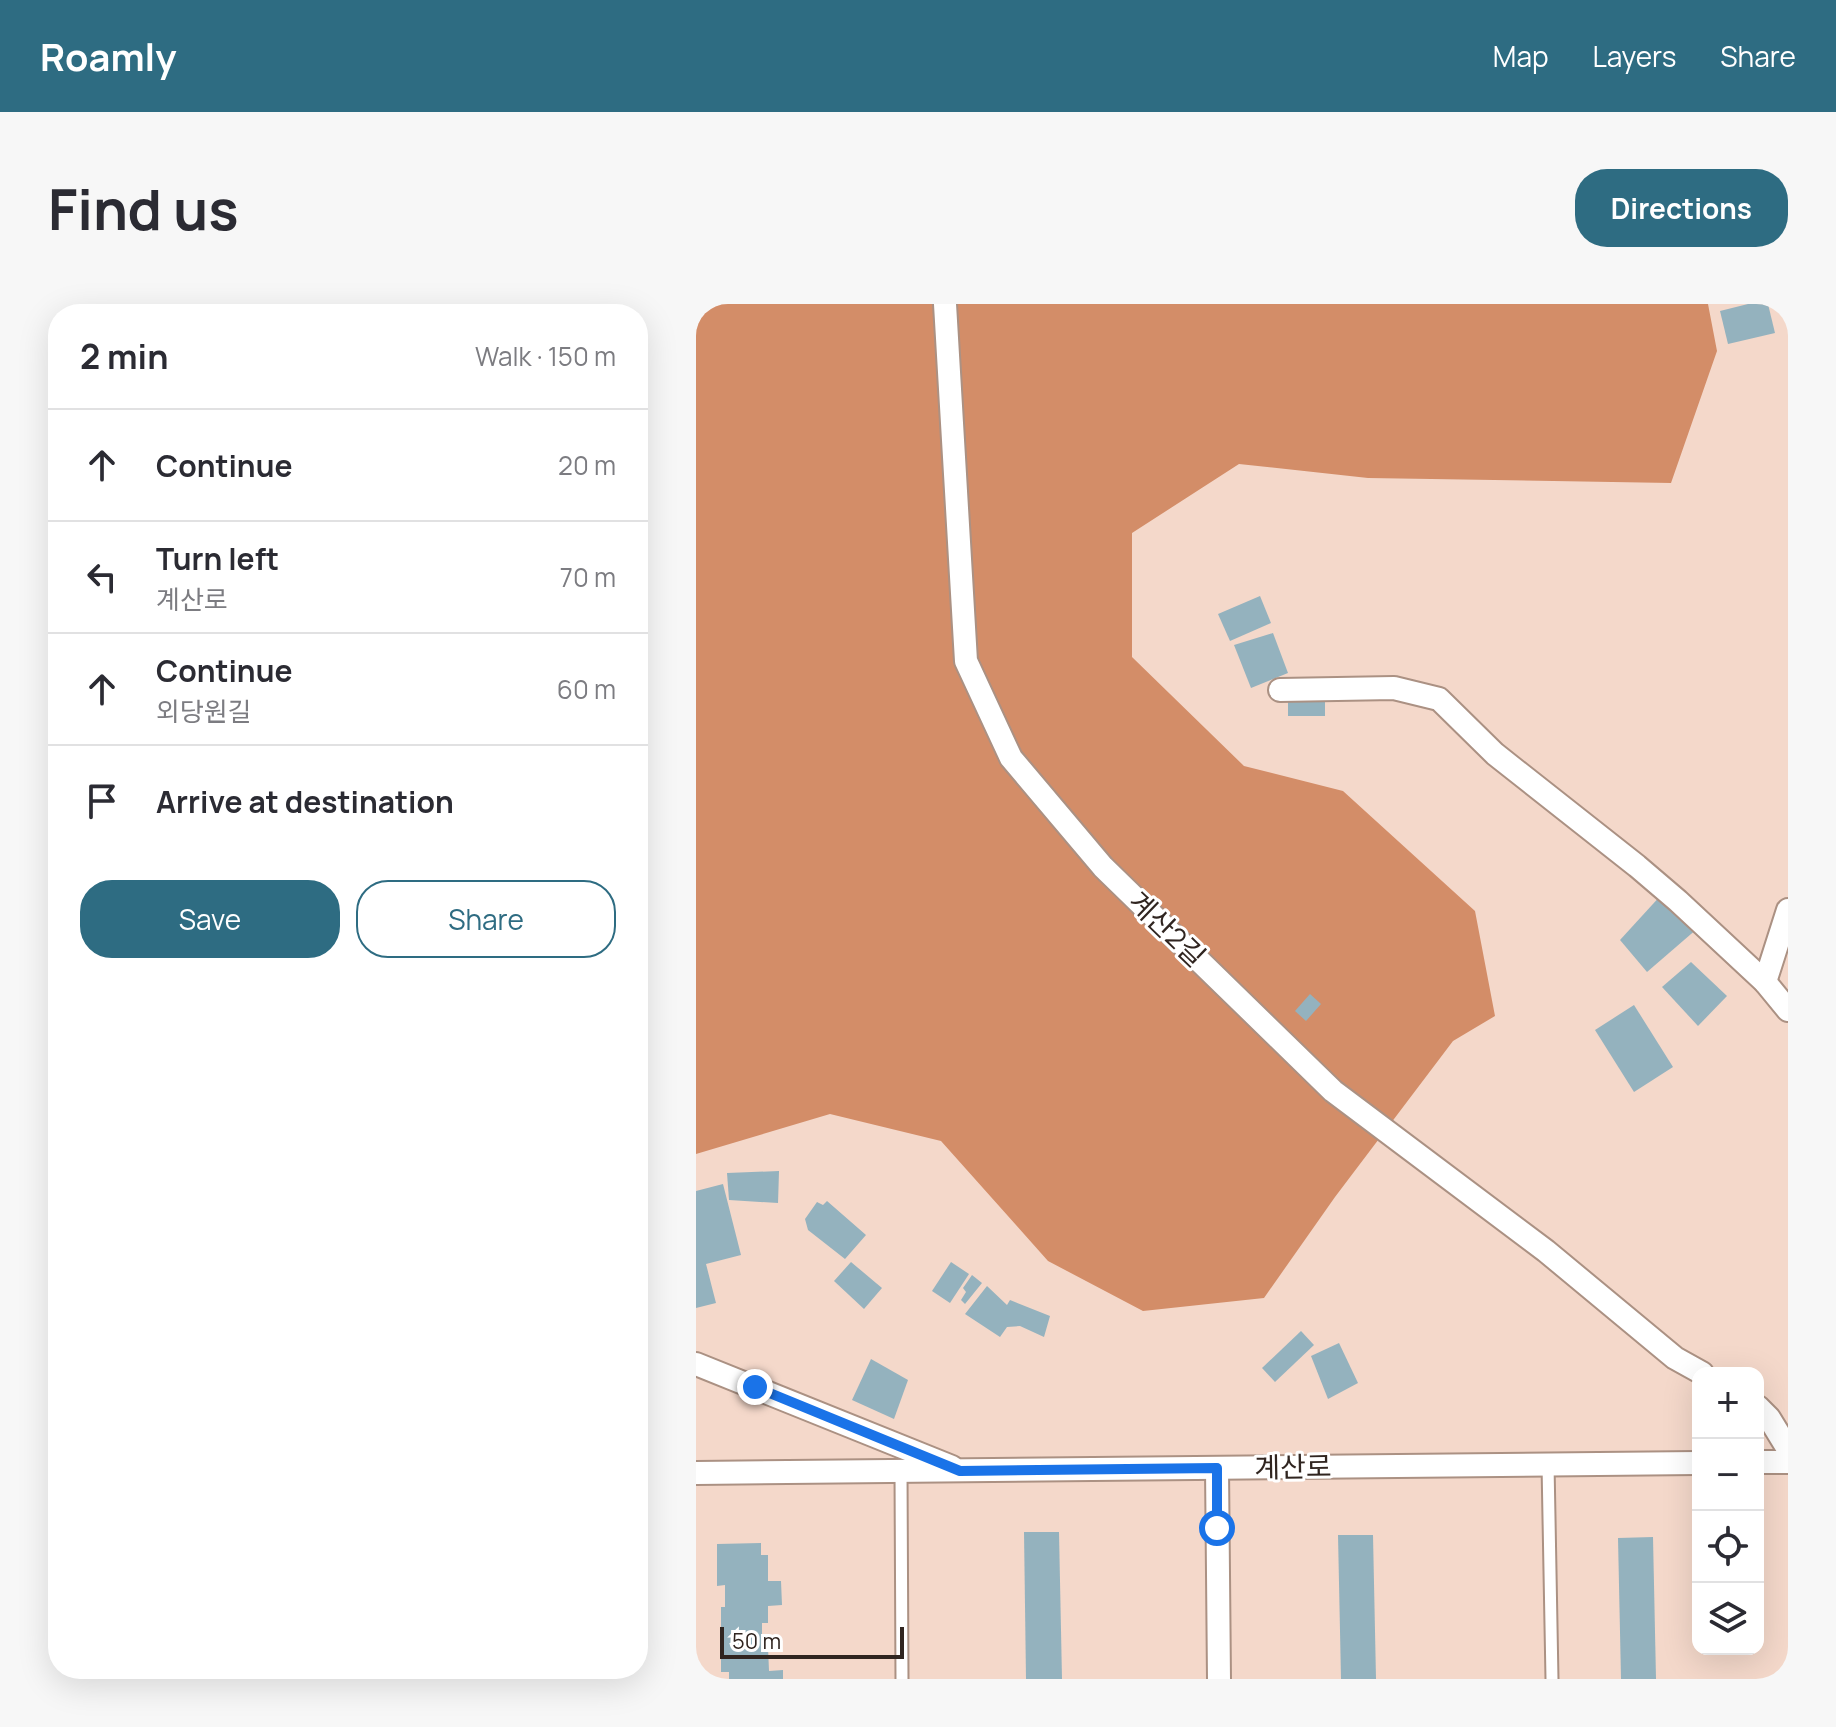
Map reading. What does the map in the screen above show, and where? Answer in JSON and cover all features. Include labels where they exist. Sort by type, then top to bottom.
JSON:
[{"type":"street","name":"계산2길","points":[[945,304],[966,661],[1011,758],[1103,867],[1333,1091],[1546,1251],[1675,1358],[1692,1367]]},
{"type":"street","points":[[1280,690],[1394,688],[1439,699],[1495,754],[1647,875],[1765,982],[1788,1010]]},
{"type":"street","points":[[1765,982],[1788,910]]},
{"type":"street","points":[[696,1364],[960,1471]]},
{"type":"street","points":[[1764,1413],[1788,1449]]},
{"type":"street","points":[[1764,1462],[1788,1462]]},
{"type":"street","name":"계산로","points":[[696,1473],[1692,1463]]},
{"type":"street","points":[[1217,1468],[1219,1679]]},
{"type":"lane","points":[[1548,1464],[1552,1679]]},
{"type":"lane","points":[[901,1471],[902,1679]]},
{"type":"shaded area","points":[[696,304],[1708,304],[1717,351],[1671,483],[1368,478],[1239,464],[1132,533],[1132,657],[1244,766],[1343,791],[1475,911],[1495,1016],[1453,1041],[1335,1197],[1264,1298],[1143,1311],[1048,1261],[941,1141],[830,1114],[696,1154]]},
{"type":"building","points":[[1748,304],[1768,304],[1775,333],[1728,344],[1720,311]]},
{"type":"building","points":[[1260,596],[1271,623],[1230,641],[1218,614]]},
{"type":"building","points":[[1273,633],[1288,673],[1251,688],[1234,645]]},
{"type":"building","points":[[1288,696],[1325,696],[1325,716],[1288,716]]},
{"type":"building","points":[[1663,893],[1698,928],[1647,972],[1620,940]]},
{"type":"building","points":[[1691,962],[1727,996],[1698,1026],[1662,987]]},
{"type":"building","points":[[1310,994],[1321,1004],[1306,1021],[1295,1011]]},
{"type":"building","points":[[1634,1005],[1673,1067],[1634,1092],[1595,1030]]},
{"type":"building","points":[[779,1171],[778,1203],[729,1200],[727,1173]]},
{"type":"building","points":[[723,1184],[741,1255],[706,1264],[716,1303],[696,1308],[696,1191]]},
{"type":"building","points":[[827,1201],[866,1235],[845,1259],[808,1230],[805,1219],[817,1202],[823,1205]]},
{"type":"building","points":[[851,1262],[882,1288],[864,1309],[834,1281]]},
{"type":"building","points":[[951,1262],[969,1274],[950,1303],[932,1291]]},
{"type":"building","points":[[972,1275],[982,1283],[965,1304],[961,1300],[966,1292],[963,1288]]},
{"type":"building","points":[[987,1286],[1007,1305],[1010,1300],[1050,1316],[1044,1337],[1020,1326],[1007,1327],[1000,1337],[965,1314]]},
{"type":"building","points":[[1301,1331],[1314,1345],[1275,1382],[1262,1368]]},
{"type":"building","points":[[1339,1343],[1358,1383],[1328,1399],[1311,1356]]},
{"type":"building","points":[[871,1359],[908,1380],[894,1419],[852,1400]]},
{"type":"building","points":[[1024,1532],[1059,1532],[1062,1679],[1026,1679]]},
{"type":"building","points":[[1338,1535],[1373,1535],[1376,1679],[1341,1679]]},
{"type":"building","points":[[1653,1537],[1656,1679],[1621,1679],[1618,1538]]},
{"type":"building","points":[[761,1543],[761,1555],[768,1555],[768,1581],[781,1581],[782,1605],[768,1606],[768,1623],[762,1623],[762,1647],[768,1647],[769,1671],[783,1670],[783,1679],[729,1679],[729,1672],[721,1672],[721,1607],[725,1607],[725,1585],[717,1586],[717,1544]]},
{"type":"route","points":[[755,1387],[960,1471],[1217,1468],[1217,1528]]}]
